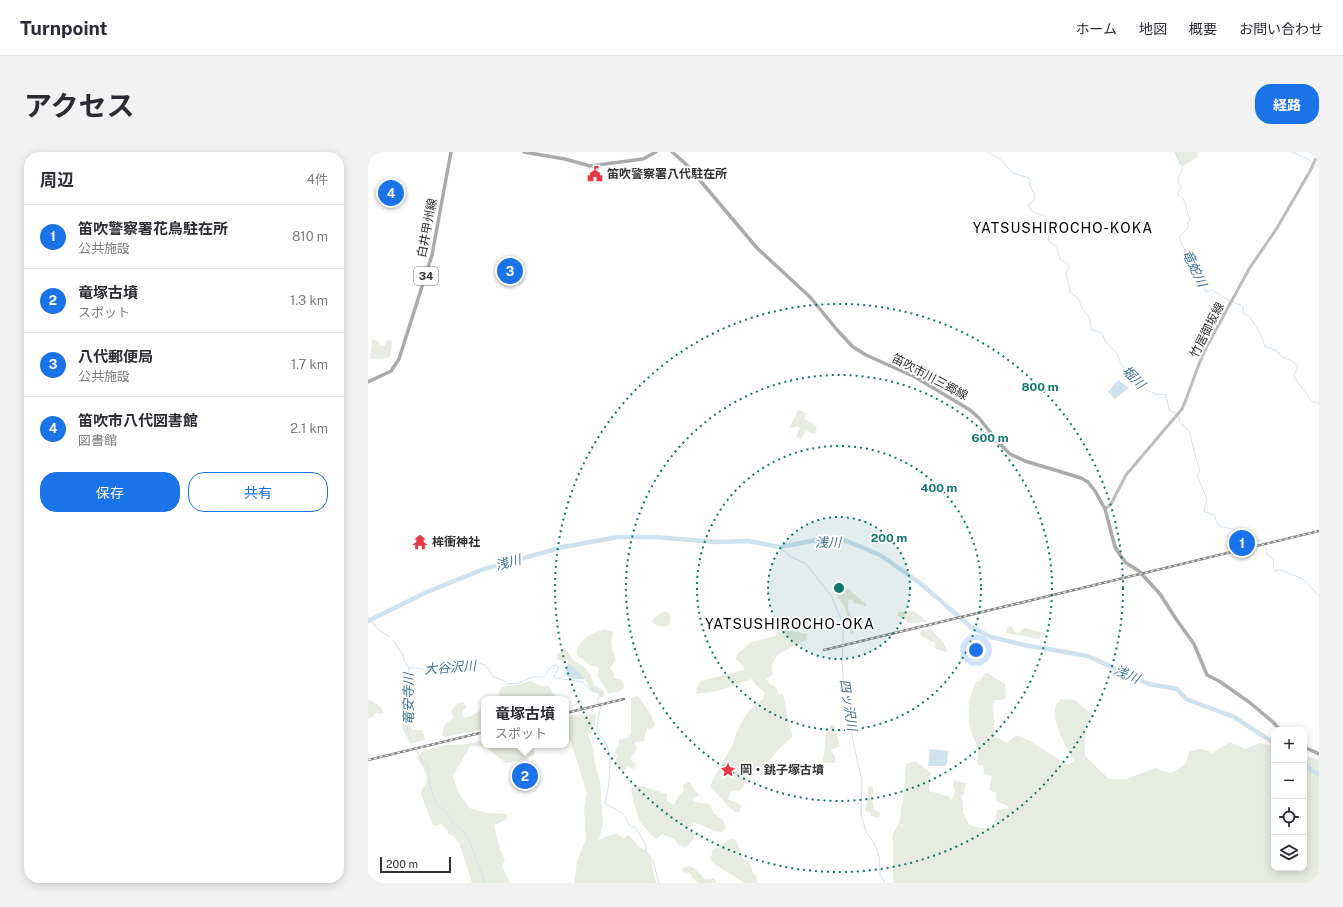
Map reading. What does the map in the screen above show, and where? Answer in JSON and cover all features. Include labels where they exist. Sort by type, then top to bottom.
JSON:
[{"type":"main road","name":"白井甲州線","points":[[368,382],[391,371],[399,359],[432,255],[451,152]]},
{"type":"main road","points":[[524,152],[565,159],[590,166],[643,159],[656,152]]},
{"type":"main road","name":"笛吹市川三郷線","points":[[672,152],[687,165],[753,243],[810,297],[853,347],[866,355],[915,377],[970,410],[979,418],[998,442],[1010,454],[1085,480],[1095,491],[1105,510],[1115,547],[1120,556],[1126,563],[1139,571],[1160,594],[1194,644],[1208,675],[1249,702],[1277,727]]},
{"type":"main road","name":"竹居御坂線","points":[[1105,510],[1111,504],[1126,475],[1178,414],[1187,398],[1201,358],[1231,302],[1249,269],[1277,228],[1319,152]]},
{"type":"main road","points":[[1307,748],[1319,754]]},
{"type":"shaded area","points":[[1174,152],[1197,152],[1198,157],[1185,166],[1179,164]]},
{"type":"shaded area","points":[[373,339],[378,341],[380,346],[385,346],[387,340],[392,342],[390,358],[370,358]]},
{"type":"shaded area","points":[[798,410],[806,413],[804,419],[817,426],[815,434],[806,431],[801,440],[796,436],[800,428],[797,426],[790,427]]},
{"type":"shaded area","points":[[844,587],[866,604],[866,606],[853,603],[853,600],[850,599],[848,600],[848,607],[852,619],[854,634],[851,634],[845,607],[836,595],[836,592]]},
{"type":"shaded area","points":[[665,611],[669,613],[670,616],[668,626],[664,627],[653,623],[652,620]]},
{"type":"shaded area","points":[[914,611],[927,622],[908,623],[904,619],[897,616],[898,612]]},
{"type":"shaded area","points":[[1012,626],[1014,632],[1019,633],[1024,628],[1044,633],[1043,637],[1039,639],[1006,633],[1008,627]]},
{"type":"shaded area","points":[[605,629],[613,632],[612,644],[615,661],[610,668],[614,673],[614,678],[621,680],[624,684],[624,688],[620,691],[609,694],[597,676],[599,669],[596,666],[590,666],[577,655],[577,650],[582,641],[590,635]]},
{"type":"shaded area","points":[[785,629],[807,634],[806,640],[777,656],[772,665],[773,674],[766,679],[777,689],[778,695],[783,694],[789,726],[793,736],[777,751],[758,774],[753,770],[740,791],[731,791],[728,799],[741,805],[740,811],[736,813],[710,786],[731,747],[741,723],[753,707],[763,699],[765,693],[754,683],[752,679],[718,691],[696,694],[697,687],[701,681],[744,670],[744,667],[736,659],[737,654],[751,642],[775,636],[778,630]]},
{"type":"shaded area","points":[[933,629],[934,633],[944,642],[947,652],[936,649],[934,642],[921,636],[920,634],[922,630]]},
{"type":"shaded area","points":[[565,647],[573,660],[583,666],[590,674],[594,685],[604,691],[604,696],[601,698],[598,694],[592,692],[583,676],[568,663],[568,659],[561,661],[557,659],[556,657]]},
{"type":"shaded area","points":[[985,673],[987,673],[1005,684],[1006,697],[1002,700],[995,700],[993,707],[995,737],[1007,743],[1016,735],[1030,741],[1068,765],[1074,761],[1058,729],[1055,709],[1061,699],[1075,700],[1093,716],[1085,727],[1085,756],[1109,779],[1126,779],[1155,768],[1170,773],[1185,764],[1189,752],[1201,749],[1212,753],[1230,742],[1245,749],[1260,743],[1271,745],[1271,871],[1307,871],[1307,757],[1319,759],[1319,883],[893,883],[892,836],[900,821],[906,764],[915,761],[931,773],[929,791],[948,796],[952,800],[955,792],[954,781],[966,783],[964,794],[961,796],[963,812],[969,825],[989,828],[994,822],[997,810],[1009,809],[1008,806],[996,801],[996,793],[989,790],[992,776],[984,774],[983,766],[977,764],[978,748],[969,723],[968,709],[976,682],[980,681]]},
{"type":"shaded area","points":[[530,681],[541,686],[549,686],[555,696],[499,696],[500,690],[504,686],[518,685]]},
{"type":"shaded area","points":[[638,696],[650,713],[655,724],[652,729],[647,728],[644,741],[634,742],[637,749],[631,757],[632,761],[636,764],[634,769],[627,767],[623,771],[614,763],[617,757],[615,751],[619,744],[619,740],[628,738],[631,733],[631,698]]},
{"type":"shaded area","points":[[368,700],[378,705],[384,713],[376,713],[371,718],[368,718]]},
{"type":"shaded area","points":[[464,702],[466,708],[462,710],[464,718],[471,716],[481,710],[481,730],[445,737],[442,735],[444,726],[447,722],[454,718],[451,711],[457,703]]},
{"type":"shaded area","points":[[409,706],[412,722],[409,726],[413,730],[423,730],[425,740],[410,743],[402,727],[402,720],[406,718],[406,708]]},
{"type":"shaded area","points":[[596,714],[593,731],[588,735],[593,748],[594,759],[600,781],[603,824],[599,840],[610,835],[617,834],[624,838],[629,835],[639,847],[646,851],[651,860],[656,883],[574,883],[577,861],[586,839],[584,808],[587,793],[569,740],[569,716]]},
{"type":"shaded area","points":[[830,725],[833,725],[836,730],[840,747],[832,749],[831,751],[835,757],[835,763],[822,762],[826,732],[830,731]]},
{"type":"shaded area","points":[[481,741],[481,746],[470,746],[453,776],[458,792],[469,808],[488,813],[506,814],[508,816],[506,820],[494,825],[498,843],[505,861],[502,866],[510,883],[472,883],[459,843],[452,835],[448,834],[447,830],[441,824],[437,826],[433,825],[421,795],[427,777],[417,758],[424,750],[446,745],[468,744]]},
{"type":"shaded area","points":[[487,748],[533,748],[535,754],[525,760],[506,763]]},
{"type":"shaded area","points":[[689,782],[699,795],[692,799],[693,801],[711,805],[714,814],[723,820],[726,828],[722,832],[718,832],[694,823],[688,829],[696,835],[686,847],[679,845],[674,839],[662,834],[656,840],[639,821],[631,792],[632,788],[638,785],[667,794],[667,801],[674,805],[677,798],[684,790],[682,785]]},
{"type":"shaded area","points":[[870,786],[873,788],[872,798],[874,809],[880,813],[879,818],[871,816],[871,813],[865,810],[868,787]]},
{"type":"shaded area","points":[[730,839],[736,840],[743,859],[748,860],[757,877],[757,883],[744,883],[713,863],[710,859],[713,850]]},
{"type":"shaded area","points":[[688,866],[694,868],[705,879],[714,878],[717,883],[698,883],[689,873],[683,872],[682,869]]},
{"type":"water","points":[[1118,380],[1129,388],[1115,399],[1108,392]]},
{"type":"water","points":[[568,663],[578,670],[585,679],[575,679],[564,675]]},
{"type":"water","points":[[930,749],[948,751],[947,763],[945,766],[928,766]]},
{"type":"waterway","name":"堀川","points":[[988,152],[1000,159],[1013,173],[1029,178],[1030,186],[1035,195],[1035,199],[1028,205],[1029,208],[1037,214],[1045,216],[1047,220],[1042,227],[1048,230],[1049,241],[1057,248],[1060,259],[1069,265],[1066,273],[1070,292],[1078,298],[1082,308],[1089,317],[1092,330],[1102,333],[1105,341],[1117,354],[1122,366],[1135,377],[1140,386],[1155,394],[1166,395],[1169,410],[1177,414],[1180,423],[1189,431],[1200,470],[1197,476],[1207,499],[1204,510],[1205,512],[1213,515],[1220,526],[1251,534],[1254,540],[1262,541],[1266,547],[1267,554],[1274,560],[1273,565],[1275,571],[1281,570],[1303,579],[1319,596]]},
{"type":"waterway","name":"竜蛇川","points":[[1176,152],[1182,167],[1178,178],[1181,187],[1178,195],[1185,202],[1190,220],[1188,222],[1188,228],[1179,237],[1183,247],[1191,258],[1191,265],[1198,268],[1195,275],[1201,281],[1206,292],[1212,290],[1230,301],[1243,306],[1243,313],[1249,316],[1260,333],[1265,346],[1277,351],[1282,357],[1294,362],[1298,367],[1294,375],[1295,378],[1312,401],[1314,403],[1319,403]]},
{"type":"waterway","points":[[1292,152],[1312,162]]},
{"type":"waterway","points":[[1315,164],[1319,167]]},
{"type":"waterway","name":"浅川","points":[[368,621],[427,592],[484,569],[563,547],[618,537],[655,537],[716,542],[748,541],[780,547],[822,539],[844,540],[880,555],[920,583],[971,627],[991,637],[1024,645],[1088,656],[1149,684],[1177,689],[1186,699],[1234,717],[1271,741]]},
{"type":"waterway","name":"四ッ沢川","points":[[779,547],[790,556],[806,564],[832,597],[843,624],[842,663],[844,686],[851,715],[852,736],[862,781],[861,814],[866,832],[877,849],[880,874],[885,883]]},
{"type":"waterway","name":"竜安寺川","points":[[370,620],[379,630],[390,637]]},
{"type":"waterway","name":"竜安寺川","points":[[393,640],[403,655],[404,661],[409,668],[407,696],[408,714],[406,725],[412,744],[418,752],[420,758],[428,765],[430,786],[436,803],[447,813],[453,823],[464,832],[470,842],[485,883]]},
{"type":"waterway","name":"大谷沢川","points":[[409,668],[419,668],[427,671],[438,667],[479,663],[485,665],[494,677],[503,680],[507,684],[520,683],[531,677],[543,677],[550,667],[554,665],[559,667],[554,676],[555,678],[583,682],[589,689],[601,693],[597,700],[601,708],[597,729],[599,735],[606,743],[610,761],[609,783],[605,804],[620,812],[625,816],[629,825],[636,828],[645,844],[647,853],[653,861],[659,883]]},
{"type":"waterway","name":"浅川","points":[[1307,767],[1319,775]]},
{"type":"railway","points":[[824,650],[1319,531]]},
{"type":"railway","points":[[569,712],[624,699]]},
{"type":"railway","points":[[368,760],[481,733]]},
{"type":"place","name":"笛吹警察署八代駐在所","points":[[595,174]]},
{"type":"place","name":"笛吹市八代図書館","points":[[391,193]]},
{"type":"place","name":"八代郵便局","points":[[510,271]]},
{"type":"place","name":"桙衝神社","points":[[420,542]]},
{"type":"place","name":"笛吹警察署花鳥駐在所","points":[[1242,543]]},
{"type":"place","name":"岡・銚子塚古墳","points":[[728,770]]},
{"type":"place","name":"竜塚古墳","points":[[525,776]]},
{"type":"district","name":"YATSUSHIROCHO-KOKA","points":[[1063,228]]},
{"type":"district","name":"YATSUSHIROCHO-OKA","points":[[790,624]]}]
